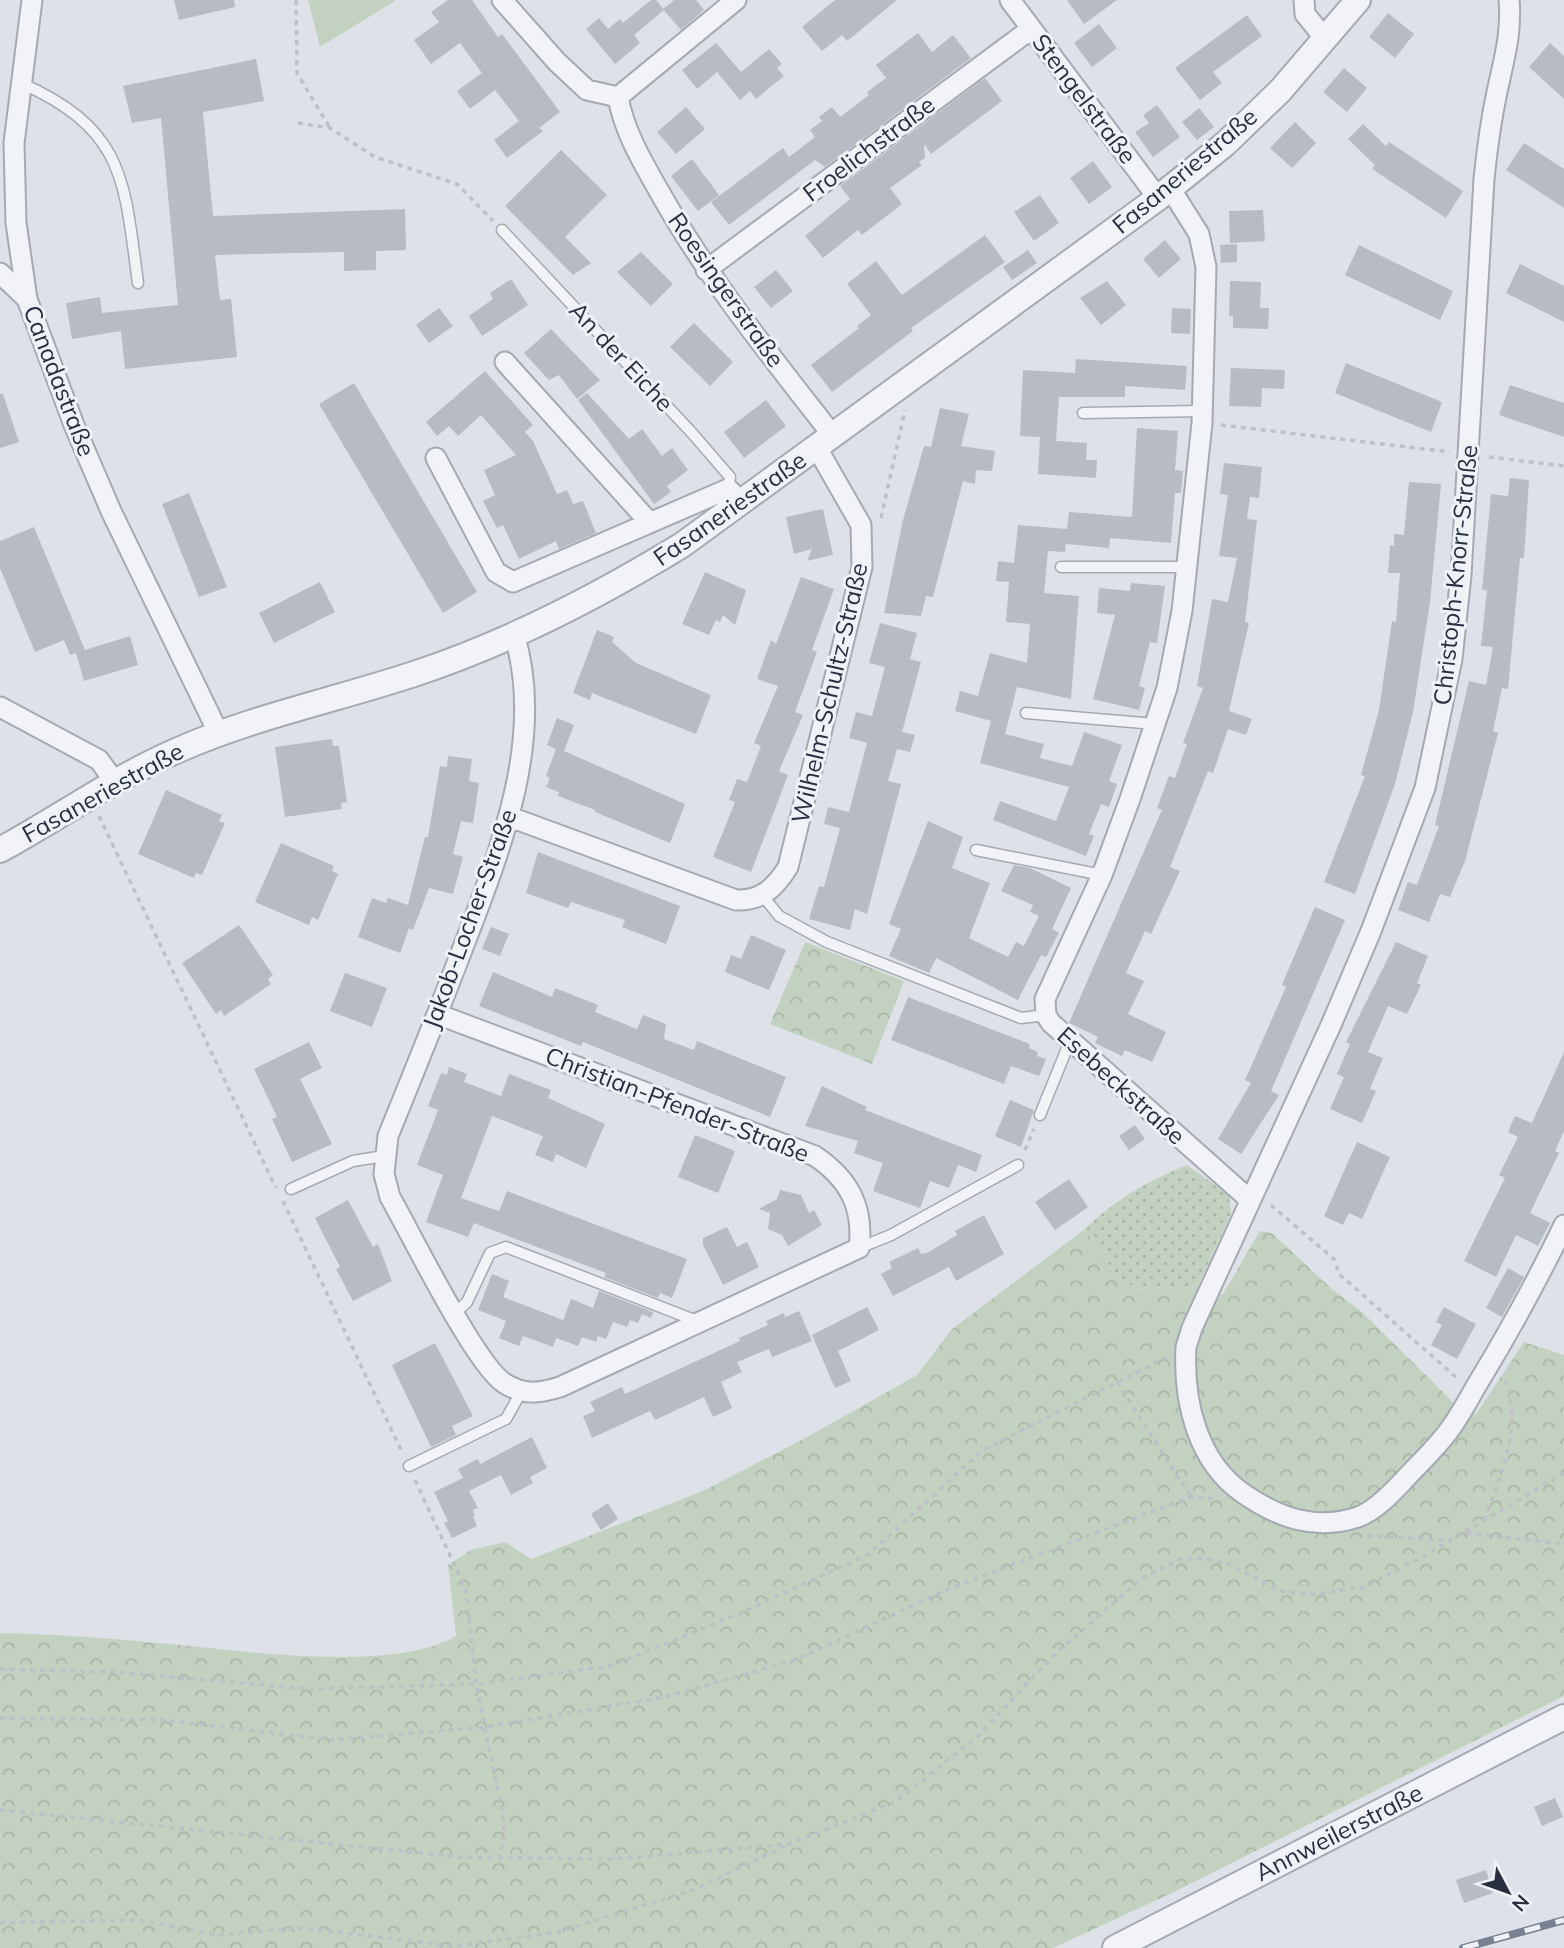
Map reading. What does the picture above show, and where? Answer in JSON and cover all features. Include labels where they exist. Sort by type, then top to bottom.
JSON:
[{"type":"street","name":"Canadastraße","points":[[32,0],[14,144],[16,223],[27,299],[74,425],[111,511],[219,734]]},
{"type":"street","points":[[502,0],[557,62],[587,90],[618,97],[736,0]]},
{"type":"street","name":"Stengelstraße","points":[[1010,0],[1164,193]]},
{"type":"street","points":[[1304,0],[1305,13],[1326,40]]},
{"type":"street","name":"Fasaneriestraße","points":[[0,850],[114,782],[177,750],[219,734],[416,673],[514,634],[621,582],[736,496],[825,442],[1164,193],[1225,144],[1326,40],[1358,0]]},
{"type":"street","name":"Christoph-Knorr-Straße","points":[[1186,1347],[1366,943],[1425,788],[1452,659],[1469,454],[1484,179],[1490,124],[1508,50],[1511,24],[1509,0]]},
{"type":"street","name":"Froelichstraße","points":[[706,270],[1031,29]]},
{"type":"street","name":"Roesingerstraße","points":[[618,97],[629,134],[706,270],[825,442]]},
{"type":"street","points":[[0,160],[14,144]]},
{"type":"street","name":"Esebeckstraße","points":[[1164,193],[1199,234],[1206,267],[1202,417],[1176,647],[1156,724],[1102,876],[1045,999],[1046,1015],[1070,1041],[1252,1196]]},
{"type":"street","points":[[0,273],[27,299]]},
{"type":"street","points":[[505,362],[650,523]]},
{"type":"street","name":"Wilhelm-Schultz-Straße","points":[[763,896],[780,881],[788,867],[862,567],[861,525],[825,442]]},
{"type":"street","points":[[436,458],[496,572],[506,581],[513,582],[650,523],[736,496]]},
{"type":"street","name":"Jakob-Locher-Straße","points":[[514,634],[523,662],[524,724],[510,817],[437,1014],[388,1136],[384,1156],[390,1197],[455,1313],[491,1372],[521,1392]]},
{"type":"street","points":[[0,707],[99,760],[114,782]]},
{"type":"street","points":[[510,817],[736,900],[763,896]]},
{"type":"street","name":"Christian-Pfender-Straße","points":[[437,1014],[815,1156],[833,1169],[849,1186],[859,1210],[859,1248]]},
{"type":"street","points":[[1186,1347],[1186,1393],[1203,1446],[1212,1462],[1241,1492],[1276,1514],[1307,1522],[1332,1523],[1362,1516],[1389,1495],[1447,1433],[1495,1354],[1564,1225]]},
{"type":"street","points":[[521,1392],[539,1393],[560,1387],[859,1248]]},
{"type":"street","name":"Annweilerstraße","points":[[1115,1948],[1564,1717]]},
{"type":"lane","points":[[21,83],[74,111],[101,137],[121,176],[138,284]]},
{"type":"lane","name":"An der Eiche","points":[[502,230],[692,433],[730,477],[736,496]]},
{"type":"lane","points":[[1083,414],[1202,417]]},
{"type":"lane","points":[[1061,567],[1187,567]]},
{"type":"lane","points":[[1026,713],[1156,724]]},
{"type":"lane","points":[[976,850],[1102,876]]},
{"type":"lane","points":[[763,896],[779,916],[827,942],[1021,1018],[1046,1015]]},
{"type":"lane","points":[[1040,1115],[1070,1041]]},
{"type":"lane","points":[[291,1189],[353,1161],[384,1156]]},
{"type":"lane","points":[[859,1248],[891,1235],[1018,1165]]},
{"type":"lane","points":[[455,1313],[467,1302],[490,1253],[506,1247],[700,1322]]},
{"type":"lane","points":[[409,1466],[506,1419],[521,1392]]},
{"type":"path","points":[[296,0],[297,73],[330,128]]},
{"type":"path","points":[[298,123],[330,128],[375,157],[457,184],[502,230]]},
{"type":"path","points":[[880,524],[906,418],[900,388]]},
{"type":"path","points":[[1202,417],[1564,466]]},
{"type":"path","points":[[91,798],[466,1590],[476,1684],[503,1816],[504,1838],[499,1857]]},
{"type":"path","points":[[1018,1165],[1040,1115]]},
{"type":"path","points":[[1252,1196],[1335,1259],[1339,1274],[1472,1392]]},
{"type":"path","points":[[0,1669],[113,1672],[310,1689],[476,1684],[610,1666],[736,1615],[869,1554],[983,1450],[1186,1347]]},
{"type":"path","points":[[1483,1522],[1507,1460],[1513,1400],[1495,1354]]},
{"type":"path","points":[[1117,1382],[1191,1497]]},
{"type":"path","points":[[0,1923],[137,1920],[218,1935],[302,1927],[455,1946],[558,1932],[693,1890],[789,1844],[895,1802],[977,1737],[1054,1655],[1146,1576],[1180,1559],[1202,1558],[1228,1564],[1282,1591],[1309,1595],[1364,1587],[1464,1533],[1564,1473]]},
{"type":"path","points":[[0,1718],[163,1720],[332,1740],[485,1727],[665,1697],[795,1660],[946,1590],[1191,1497],[1222,1499]]},
{"type":"path","points":[[1464,1533],[1564,1544]]},
{"type":"path","points":[[1359,1535],[1451,1540]]},
{"type":"path","points":[[0,1810],[447,1856],[613,1859],[789,1844]]},
{"type":"green space","points":[[308,0],[394,0],[395,1],[320,47]]},
{"type":"green space","points":[[805,942],[904,981],[872,1064],[770,1024]]},
{"type":"green space","points":[[1187,1165],[1229,1195],[1231,1214],[1198,1286],[1141,1291],[1117,1277],[1085,1229],[1133,1192]]},
{"type":"green space","points":[[1085,1229],[1117,1277],[1140,1291],[1198,1286],[1217,1295],[1223,1294],[1260,1231],[1272,1233],[1333,1290],[1362,1312],[1465,1414],[1476,1414],[1524,1342],[1564,1355],[1564,1696],[1174,1892],[1053,1948],[0,1948],[0,1633],[86,1637],[317,1657],[395,1654],[429,1647],[456,1636],[448,1565],[471,1550],[505,1542],[531,1559],[705,1490],[807,1437],[917,1375],[952,1329]]},
{"type":"building","points":[[174,0],[234,0],[235,7],[179,20]]},
{"type":"building","points":[[448,0],[472,0],[498,37],[502,34],[560,112],[539,128],[543,131],[507,158],[494,140],[519,121],[495,90],[470,109],[457,91],[482,73],[460,43],[431,64],[414,40],[439,22],[431,12]]},
{"type":"building","points":[[651,0],[656,0],[664,10],[634,35],[640,43],[615,64],[586,29],[599,18],[608,29],[620,19],[623,23]]},
{"type":"building","points":[[674,0],[696,0],[704,10],[681,30],[663,9]]},
{"type":"building","points":[[835,0],[897,0],[847,41],[842,35],[822,51],[802,27]]},
{"type":"building","points":[[1067,0],[1117,0],[1084,24]]},
{"type":"building","points":[[1388,13],[1414,34],[1395,58],[1369,37]]},
{"type":"building","points":[[1247,15],[1262,36],[1213,72],[1222,83],[1200,100],[1175,68]]},
{"type":"building","points":[[1099,24],[1117,48],[1092,67],[1074,43]]},
{"type":"building","points":[[918,33],[932,52],[953,35],[971,58],[825,167],[815,160],[729,225],[711,202],[783,148],[789,157],[815,137],[810,130],[822,121],[819,117],[832,107],[840,117],[869,95],[867,92],[886,78],[876,65]]},
{"type":"building","points":[[716,43],[741,72],[769,49],[782,64],[777,68],[784,76],[756,99],[750,91],[740,100],[717,72],[697,89],[682,70]]},
{"type":"building","points":[[1550,43],[1564,56],[1564,99],[1529,67]]},
{"type":"building","points":[[256,59],[264,101],[203,112],[213,216],[405,209],[406,250],[376,251],[376,270],[344,271],[344,252],[215,255],[220,300],[231,299],[237,357],[125,369],[121,331],[72,339],[66,303],[100,297],[102,313],[178,305],[161,118],[132,123],[123,86]]},
{"type":"building","points":[[1344,68],[1367,88],[1347,112],[1323,92]]},
{"type":"building","points":[[985,78],[1002,101],[931,154],[924,144],[925,158],[919,162],[922,165],[890,188],[902,204],[862,235],[858,230],[823,258],[805,236],[850,199],[840,186]]},
{"type":"building","points":[[1157,105],[1180,137],[1153,157],[1135,132],[1149,123],[1143,115]]},
{"type":"building","points":[[686,107],[705,129],[676,154],[657,132]]},
{"type":"building","points":[[1199,108],[1214,127],[1197,140],[1182,122]]},
{"type":"building","points":[[1295,122],[1316,143],[1292,168],[1270,148]]},
{"type":"building","points":[[1363,124],[1386,146],[1389,142],[1463,191],[1446,218],[1372,169],[1375,165],[1348,139]]},
{"type":"building","points":[[1524,143],[1564,169],[1564,208],[1506,170]]},
{"type":"building","points":[[561,150],[607,195],[565,237],[591,263],[573,275],[505,206]]},
{"type":"building","points":[[692,159],[719,195],[698,211],[671,176]]},
{"type":"building","points":[[1093,161],[1112,187],[1089,204],[1070,178]]},
{"type":"building","points":[[1040,195],[1059,223],[1034,241],[1014,212]]},
{"type":"building","points":[[1263,210],[1265,241],[1230,243],[1229,211]]},
{"type":"building","points":[[985,235],[1005,262],[911,328],[913,331],[832,392],[811,365],[859,328],[857,326],[871,315],[847,284],[876,261],[902,295]]},
{"type":"building","points":[[1165,240],[1181,259],[1159,278],[1143,259]]},
{"type":"building","points":[[1237,244],[1237,262],[1221,263],[1220,245]]},
{"type":"building","points":[[1359,245],[1453,291],[1440,320],[1345,275]]},
{"type":"building","points":[[1028,250],[1037,263],[1012,280],[1003,267]]},
{"type":"building","points":[[641,252],[673,284],[651,306],[617,272]]},
{"type":"building","points":[[1520,264],[1564,286],[1564,322],[1506,293]]},
{"type":"building","points":[[776,270],[793,291],[771,308],[754,287]]},
{"type":"building","points":[[511,279],[528,305],[482,336],[469,316],[493,299],[490,293]]},
{"type":"building","points":[[1107,281],[1126,305],[1101,325],[1080,298]]},
{"type":"building","points":[[1230,281],[1261,282],[1260,308],[1269,308],[1268,329],[1233,328],[1233,316],[1229,316]]},
{"type":"building","points":[[439,308],[453,326],[429,343],[416,325]]},
{"type":"building","points":[[1172,308],[1191,309],[1190,334],[1171,333]]},
{"type":"building","points":[[694,323],[733,362],[710,386],[670,347]]},
{"type":"building","points":[[551,329],[600,380],[577,399],[559,375],[549,380],[524,353]]},
{"type":"building","points":[[1076,359],[1187,366],[1185,390],[1125,386],[1125,397],[1059,397],[1056,441],[1087,443],[1086,460],[1097,460],[1096,478],[1038,474],[1040,437],[1020,436],[1023,370],[1075,373]]},
{"type":"building","points":[[1346,363],[1442,402],[1431,432],[1335,393]]},
{"type":"building","points":[[1231,368],[1285,370],[1284,389],[1262,388],[1261,407],[1229,406]]},
{"type":"building","points":[[485,371],[533,425],[525,432],[533,441],[557,494],[567,490],[573,504],[583,501],[596,533],[559,549],[556,541],[519,559],[503,525],[497,528],[483,501],[495,495],[484,470],[516,455],[481,415],[458,436],[449,426],[437,436],[426,422]]},
{"type":"building","points":[[354,383],[477,592],[443,613],[319,404]]},
{"type":"building","points":[[1510,385],[1564,403],[1564,437],[1499,415]]},
{"type":"building","points":[[587,393],[629,439],[642,429],[662,456],[672,448],[688,470],[667,486],[671,492],[654,504],[578,400]]},
{"type":"building","points":[[0,394],[3,394],[19,442],[0,448]]},
{"type":"building","points":[[766,400],[786,426],[744,458],[724,432]]},
{"type":"building","points":[[940,408],[969,414],[961,446],[995,451],[992,471],[976,470],[975,484],[963,481],[933,597],[926,596],[921,616],[884,613],[903,520],[924,446],[931,447]]},
{"type":"building","points":[[1137,428],[1178,431],[1175,470],[1183,471],[1181,493],[1175,493],[1171,543],[1110,538],[1109,548],[1066,544],[1066,539],[1065,552],[1048,551],[1044,593],[1079,596],[1071,699],[1017,687],[1005,734],[1044,744],[1040,758],[1072,766],[1084,732],[1122,745],[1109,781],[1117,784],[1109,807],[1101,804],[1089,834],[1094,836],[1086,856],[993,820],[1000,801],[1056,821],[1069,787],[980,763],[991,721],[955,711],[960,691],[978,696],[990,653],[1027,663],[1030,624],[1006,622],[1009,582],[996,581],[998,561],[1014,563],[1018,525],[1067,529],[1069,512],[1132,517]]},
{"type":"building","points":[[1224,463],[1262,467],[1259,498],[1250,497],[1247,519],[1257,520],[1245,622],[1249,623],[1229,711],[1252,719],[1246,735],[1228,729],[1213,773],[1208,771],[1170,867],[1180,871],[1151,934],[1145,931],[1126,973],[1144,981],[1128,1014],[1166,1032],[1152,1062],[1125,1050],[1122,1056],[1095,1043],[1098,1037],[1069,1023],[1162,810],[1157,808],[1169,776],[1175,778],[1187,744],[1183,743],[1203,688],[1197,686],[1212,599],[1228,602],[1237,558],[1219,556],[1228,495],[1220,494]]},
{"type":"building","points":[[1510,478],[1529,480],[1524,558],[1520,558],[1508,689],[1502,688],[1493,731],[1498,733],[1465,861],[1450,897],[1440,894],[1429,922],[1398,910],[1408,882],[1417,885],[1439,826],[1435,825],[1469,681],[1486,685],[1493,647],[1481,646],[1487,590],[1482,590],[1491,494],[1508,496]]},
{"type":"building","points":[[1409,482],[1441,484],[1430,602],[1413,712],[1395,784],[1355,894],[1324,882],[1365,776],[1361,775],[1379,710],[1392,621],[1396,622],[1400,573],[1388,573],[1390,545],[1394,546],[1394,534],[1404,535]]},
{"type":"building","points":[[189,493],[227,587],[199,597],[162,504]]},
{"type":"building","points":[[823,509],[833,555],[807,561],[812,549],[794,554],[786,517]]},
{"type":"building","points":[[34,527],[85,650],[130,636],[138,665],[84,681],[76,653],[70,655],[64,640],[35,652],[0,568],[0,541]]},
{"type":"building","points":[[705,572],[746,590],[735,625],[723,615],[720,622],[716,620],[709,635],[682,624]]},
{"type":"building","points":[[801,577],[834,589],[812,650],[817,652],[795,712],[803,715],[779,771],[788,775],[751,872],[713,857],[735,802],[729,800],[737,779],[747,782],[761,746],[754,743],[778,686],[757,679],[771,640],[776,644]]},
{"type":"building","points":[[320,582],[335,612],[274,643],[259,613]]},
{"type":"building","points":[[1131,583],[1165,586],[1157,643],[1150,642],[1139,686],[1145,688],[1139,710],[1093,699],[1115,615],[1097,613],[1099,588],[1130,591]]},
{"type":"building","points":[[880,623],[917,633],[910,659],[921,662],[902,732],[915,735],[910,752],[897,749],[888,781],[901,784],[867,914],[855,909],[850,930],[809,919],[819,886],[824,887],[840,828],[824,824],[828,807],[849,812],[867,743],[849,738],[856,712],[872,716],[885,667],[869,663]]},
{"type":"building","points":[[597,630],[614,637],[612,642],[636,663],[711,695],[696,734],[592,693],[590,700],[573,693]]},
{"type":"building","points":[[557,718],[574,725],[564,751],[685,804],[670,843],[558,796],[559,792],[546,787],[550,778],[546,776],[556,749],[547,745]]},
{"type":"building","points":[[332,739],[333,746],[339,746],[347,802],[341,803],[342,809],[285,817],[275,747]]},
{"type":"building","points":[[448,756],[472,759],[469,781],[479,783],[473,823],[461,821],[453,854],[463,857],[453,894],[429,888],[413,930],[409,928],[400,953],[358,937],[372,898],[386,903],[388,898],[408,905],[425,837],[428,837],[440,766],[447,767]]},
{"type":"building","points":[[166,790],[222,815],[219,821],[225,823],[202,875],[196,873],[194,878],[138,854]]},
{"type":"building","points":[[928,821],[963,837],[952,868],[990,883],[969,938],[1008,957],[1016,942],[1024,946],[1039,916],[1030,912],[1033,905],[1001,891],[1014,865],[1030,868],[1071,888],[1052,929],[1059,933],[1046,957],[1041,955],[1018,1000],[936,958],[929,973],[889,956],[901,929],[889,924]]},
{"type":"building","points":[[281,843],[334,866],[332,871],[338,874],[318,920],[312,917],[309,925],[255,902]]},
{"type":"building","points":[[538,852],[680,906],[666,944],[622,927],[625,920],[571,902],[568,908],[526,893]]},
{"type":"building","points":[[1315,907],[1345,920],[1271,1091],[1279,1095],[1241,1154],[1218,1139],[1251,1083],[1245,1080],[1286,987],[1282,985]]},
{"type":"building","points":[[239,925],[273,975],[268,979],[271,984],[224,1016],[221,1010],[216,1014],[182,963]]},
{"type":"building","points":[[491,927],[509,934],[500,956],[482,949]]},
{"type":"building","points":[[751,935],[786,950],[769,990],[725,972],[731,955],[741,959]]},
{"type":"building","points":[[1396,942],[1428,956],[1417,983],[1421,985],[1407,1014],[1388,1006],[1368,1052],[1383,1058],[1370,1089],[1376,1091],[1362,1123],[1330,1109],[1344,1077],[1337,1074],[1350,1044],[1346,1042]]},
{"type":"building","points":[[493,972],[552,997],[555,988],[598,1005],[595,1012],[637,1029],[643,1015],[666,1024],[664,1039],[694,1050],[697,1041],[786,1077],[770,1117],[583,1042],[581,1046],[479,1006]]},
{"type":"building","points":[[345,973],[387,988],[372,1027],[330,1011]]},
{"type":"building","points":[[908,997],[1030,1044],[1029,1048],[1038,1052],[1037,1056],[1046,1059],[1039,1076],[1011,1066],[1004,1084],[891,1040]]},
{"type":"building","points":[[309,1042],[322,1068],[300,1079],[332,1144],[292,1162],[272,1119],[277,1117],[254,1069]]},
{"type":"building","points":[[1564,1052],[1564,1131],[1555,1151],[1559,1153],[1530,1213],[1550,1223],[1538,1246],[1516,1235],[1496,1277],[1464,1261],[1505,1178],[1499,1175],[1518,1137],[1508,1132],[1515,1116],[1532,1123]]},
{"type":"building","points":[[449,1067],[467,1074],[464,1082],[501,1096],[509,1074],[551,1090],[548,1098],[605,1124],[586,1168],[556,1154],[553,1162],[535,1155],[543,1136],[492,1116],[461,1198],[499,1211],[507,1191],[687,1259],[672,1298],[660,1293],[658,1298],[604,1277],[606,1273],[474,1223],[468,1237],[426,1222],[443,1175],[417,1165],[438,1110],[428,1106],[441,1073],[447,1075]]},
{"type":"building","points":[[822,1086],[867,1107],[865,1110],[982,1155],[976,1172],[958,1165],[949,1188],[930,1181],[920,1208],[873,1191],[883,1163],[854,1153],[858,1141],[805,1126]]},
{"type":"building","points":[[1010,1100],[1034,1110],[1021,1147],[995,1136]]},
{"type":"building","points":[[1135,1125],[1145,1139],[1129,1150],[1119,1136]]},
{"type":"building","points":[[695,1135],[735,1151],[718,1193],[678,1177]]},
{"type":"building","points":[[1357,1142],[1390,1157],[1362,1219],[1349,1213],[1343,1225],[1324,1216]]},
{"type":"building","points":[[1069,1179],[1088,1207],[1055,1230],[1035,1202]]},
{"type":"building","points":[[780,1190],[801,1195],[809,1213],[814,1210],[822,1225],[788,1246],[782,1235],[768,1229],[770,1213],[759,1209],[777,1199]]},
{"type":"building","points":[[348,1200],[373,1247],[378,1244],[392,1281],[353,1301],[336,1269],[340,1267],[315,1218]]},
{"type":"building","points":[[984,1215],[1004,1254],[956,1281],[949,1267],[893,1296],[881,1274],[892,1268],[889,1262],[918,1248],[921,1254],[927,1253],[957,1235],[955,1231]]},
{"type":"building","points":[[727,1227],[737,1247],[747,1242],[759,1267],[723,1285],[703,1245],[703,1238]]},
{"type":"building","points":[[1508,1268],[1524,1277],[1502,1317],[1486,1308]]},
{"type":"building","points":[[492,1274],[509,1281],[503,1297],[563,1320],[571,1299],[593,1308],[599,1291],[653,1312],[651,1318],[642,1314],[638,1323],[630,1320],[627,1327],[613,1322],[606,1339],[598,1336],[596,1342],[582,1337],[578,1346],[556,1338],[553,1347],[523,1336],[519,1346],[499,1338],[506,1321],[478,1310]]},
{"type":"building","points":[[867,1307],[879,1330],[838,1351],[851,1381],[835,1388],[812,1335]]},
{"type":"building","points":[[1444,1307],[1476,1324],[1457,1359],[1431,1345],[1442,1325],[1436,1322]]},
{"type":"building","points":[[799,1311],[812,1341],[772,1357],[769,1349],[737,1362],[742,1372],[721,1382],[732,1408],[713,1417],[704,1397],[655,1420],[650,1411],[592,1438],[583,1416],[595,1411],[590,1402],[622,1387],[625,1394],[740,1341],[739,1338],[768,1325],[766,1321],[784,1313],[785,1317]]},
{"type":"building","points":[[435,1343],[473,1416],[452,1426],[456,1435],[431,1447],[392,1365]]},
{"type":"building","points":[[532,1437],[547,1468],[530,1477],[533,1483],[511,1495],[501,1475],[469,1491],[478,1508],[473,1510],[477,1526],[452,1538],[444,1523],[448,1521],[434,1492],[463,1478],[458,1469],[478,1459],[480,1464]]},
{"type":"building","points":[[608,1503],[618,1519],[601,1530],[591,1514]]},
{"type":"building","points":[[1555,1798],[1563,1817],[1542,1826],[1534,1807]]},
{"type":"building","points":[[1486,1870],[1493,1893],[1464,1903],[1456,1880]]},
{"type":"railway","points":[[1463,1948],[1564,1920]]}]
